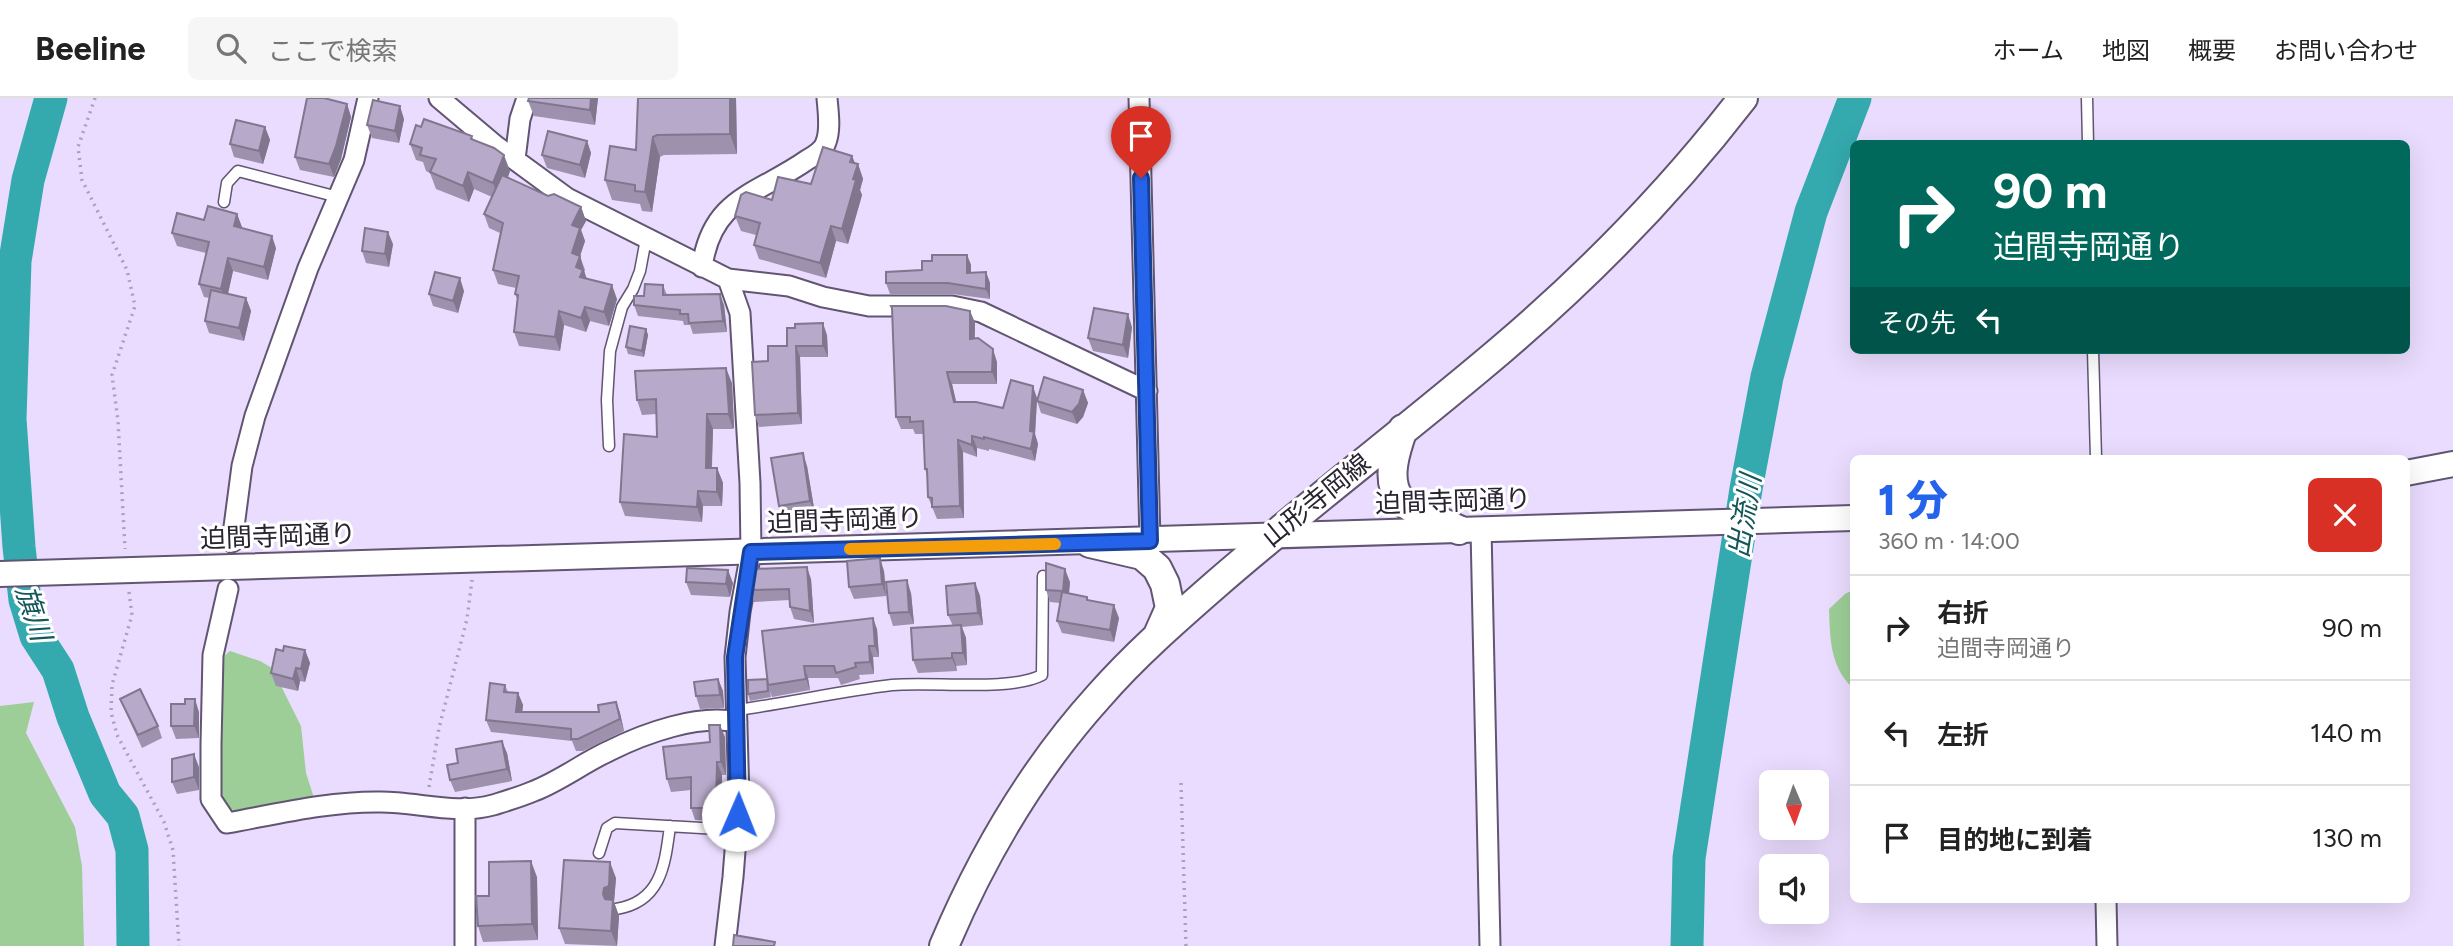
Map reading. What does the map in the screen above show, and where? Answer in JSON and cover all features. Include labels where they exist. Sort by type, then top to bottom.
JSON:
[{"type":"main road","name":"山形寺岡線","points":[[944,946],[963,901],[996,841],[1046,762],[1098,696],[1158,635],[1271,536],[1558,301],[1676,179],[1743,98]]},
{"type":"main road","points":[[1403,429],[1395,453],[1393,480],[1400,500],[1427,516],[1470,530]]},
{"type":"main road","points":[[1090,543],[1142,555],[1157,568],[1165,584],[1170,608],[1158,635]]},
{"type":"street","points":[[232,542],[242,466],[255,416],[293,307],[354,160],[368,98]]},
{"type":"street","points":[[439,98],[567,198],[728,279],[789,286],[823,297],[869,306],[952,306],[981,312],[1147,391]]},
{"type":"street","points":[[515,159],[520,119],[527,98]]},
{"type":"street","points":[[702,267],[708,241],[724,212],[741,197],[810,159],[826,144],[827,98]]},
{"type":"street","points":[[1139,98],[1150,541]]},
{"type":"street","points":[[725,946],[739,800],[735,657],[751,552],[751,483],[741,323],[728,279]]},
{"type":"street","points":[[2410,472],[2453,464]]},
{"type":"street","name":"迫間寺岡通り","points":[[0,574],[1850,518]]},
{"type":"street","points":[[1470,530],[1490,946]]},
{"type":"street","points":[[228,589],[213,655],[211,799],[227,823],[310,808],[365,803],[465,808],[489,806],[535,791],[610,750],[659,732],[703,720],[737,716]]},
{"type":"street","points":[[465,808],[465,946]]},
{"type":"street","points":[[2106,903],[2107,946]]},
{"type":"lane","points":[[2087,98],[2088,140]]},
{"type":"lane","points":[[224,202],[227,183],[238,171],[338,197]]},
{"type":"lane","points":[[609,446],[607,400],[610,351],[622,307],[634,289],[640,271],[646,239]]},
{"type":"lane","points":[[2094,354],[2096,455]]},
{"type":"lane","points":[[737,716],[853,690],[896,685],[1032,680],[1042,675],[1043,576]]},
{"type":"lane","points":[[599,853],[607,828],[615,823],[736,830]]},
{"type":"lane","points":[[616,909],[644,898],[659,881],[666,860],[670,826]]},
{"type":"path","points":[[95,98],[78,147],[82,180],[127,270],[135,306],[112,375],[118,421],[122,571],[132,615],[112,685],[111,712],[117,735],[164,822],[173,850],[179,946]]},
{"type":"path","points":[[429,805],[431,766],[467,619],[472,586],[472,560]]},
{"type":"path","points":[[1181,783],[1186,946]]},
{"type":"green space","points":[[1850,592],[1850,685],[1840,671],[1833,652],[1829,609]]},
{"type":"green space","points":[[230,651],[272,668],[301,726],[306,773],[314,798],[237,813],[225,804],[216,790],[218,661]]},
{"type":"green space","points":[[34,702],[26,733],[75,827],[82,866],[84,946],[0,946],[0,706]]},
{"type":"building","points":[[307,98],[324,98],[347,104],[329,164],[295,157]]},
{"type":"building","points":[[529,98],[591,98],[590,110],[528,101]]},
{"type":"building","points":[[638,98],[730,98],[730,134],[653,137],[645,192],[635,191],[635,185],[605,180],[610,146],[636,150]]},
{"type":"building","points":[[373,100],[400,106],[395,131],[367,125]]},
{"type":"building","points":[[424,119],[472,136],[471,139],[504,155],[493,183],[468,172],[463,186],[430,172],[436,159],[420,155],[422,148],[410,144],[416,125],[421,127]]},
{"type":"building","points":[[236,120],[265,127],[259,151],[230,144]]},
{"type":"building","points":[[548,131],[587,141],[580,165],[542,155]]},
{"type":"building","points":[[823,147],[852,156],[850,162],[858,164],[842,229],[831,226],[820,263],[754,245],[760,223],[735,216],[741,195],[746,192],[772,200],[778,177],[811,184]]},
{"type":"building","points":[[502,175],[548,196],[554,194],[581,207],[572,225],[580,228],[572,253],[580,256],[576,267],[583,270],[580,277],[612,285],[604,312],[585,307],[581,318],[559,311],[555,337],[514,332],[518,295],[515,294],[519,276],[493,270],[503,223],[484,214]]},
{"type":"building","points":[[208,206],[237,214],[234,226],[272,236],[264,267],[228,258],[221,289],[199,284],[209,242],[172,233],[177,213],[204,220]]},
{"type":"building","points":[[365,228],[388,232],[385,254],[362,251]]},
{"type":"building","points":[[932,255],[967,255],[967,273],[986,272],[986,289],[948,283],[886,283],[886,272],[922,270],[922,261],[932,261]]},
{"type":"building","points":[[435,272],[460,278],[453,301],[429,294]]},
{"type":"building","points":[[645,284],[663,285],[663,295],[720,294],[723,321],[689,323],[688,314],[680,314],[680,310],[634,305],[634,296],[644,296]]},
{"type":"building","points":[[211,290],[246,298],[239,328],[205,321]]},
{"type":"building","points":[[891,306],[946,306],[970,311],[970,339],[978,338],[993,349],[992,372],[947,372],[954,402],[976,402],[1003,408],[1011,380],[1033,386],[1030,431],[1034,432],[1031,449],[984,437],[972,436],[972,445],[958,440],[960,506],[932,507],[932,498],[928,497],[925,469],[923,421],[910,422],[910,417],[896,417]]},
{"type":"building","points":[[1094,308],[1128,314],[1123,345],[1088,338]]},
{"type":"building","points":[[823,323],[823,346],[796,346],[798,413],[755,415],[752,362],[768,361],[768,346],[787,346],[787,328],[795,328],[795,324]]},
{"type":"building","points":[[630,326],[646,329],[642,351],[626,347]]},
{"type":"building","points":[[726,368],[729,412],[707,414],[706,468],[717,468],[717,492],[698,491],[697,507],[620,502],[624,434],[657,437],[656,399],[637,400],[635,371]]},
{"type":"building","points":[[1044,377],[1083,390],[1079,404],[1072,412],[1037,401]]},
{"type":"building","points":[[803,453],[810,501],[779,506],[771,458]]},
{"type":"building","points":[[880,558],[882,584],[849,587],[847,561]]},
{"type":"building","points":[[1046,563],[1065,569],[1063,591],[1046,590]]},
{"type":"building","points":[[807,567],[810,611],[790,607],[789,589],[750,590],[754,569]]},
{"type":"building","points":[[687,568],[728,570],[726,584],[686,582]]},
{"type":"building","points":[[907,580],[909,612],[889,613],[886,582]]},
{"type":"building","points":[[975,583],[978,613],[948,615],[946,586]]},
{"type":"building","points":[[1062,592],[1114,605],[1110,630],[1057,621]]},
{"type":"building","points":[[873,618],[875,646],[869,646],[870,662],[855,663],[856,667],[836,673],[834,666],[804,666],[806,679],[768,685],[762,631]]},
{"type":"building","points":[[961,625],[963,653],[952,653],[952,658],[913,660],[911,628]]},
{"type":"building","points":[[284,646],[305,650],[301,669],[296,668],[293,679],[271,673],[276,649],[283,651]]},
{"type":"building","points":[[718,679],[720,695],[696,696],[694,682]]},
{"type":"building","points":[[767,679],[768,691],[748,694],[748,680]]},
{"type":"building","points":[[490,683],[505,685],[504,692],[518,693],[516,712],[599,712],[598,705],[616,702],[620,719],[578,739],[571,739],[571,729],[486,720]]},
{"type":"building","points":[[140,689],[158,726],[138,735],[120,699]]},
{"type":"building","points":[[185,699],[195,699],[194,726],[171,726],[171,704],[185,704]]},
{"type":"building","points":[[709,725],[720,725],[721,762],[717,762],[716,808],[691,808],[691,777],[667,779],[663,747],[710,742]]},
{"type":"building","points":[[502,741],[507,769],[450,780],[447,765],[458,763],[456,749]]},
{"type":"building","points":[[194,754],[194,777],[172,782],[172,759]]},
{"type":"building","points":[[564,860],[610,862],[609,886],[604,888],[603,894],[605,899],[613,900],[611,931],[559,928]]},
{"type":"building","points":[[531,861],[532,924],[478,926],[476,896],[489,896],[489,862]]},
{"type":"building","points":[[734,935],[775,942],[774,946],[733,946]]},
{"type":"waterway","name":"旗川","points":[[51,98],[28,180],[15,261],[10,419],[19,547],[25,600],[36,636],[58,670],[73,717],[105,794],[123,816],[132,850],[133,946]]},
{"type":"waterway","name":"出流川","points":[[1687,946],[1689,858],[1746,489],[1767,377],[1811,212],[1855,98]]},
{"type":"slow traffic","points":[[850,549],[1055,544]]},
{"type":"route","points":[[738,815],[735,657],[751,552],[1150,541],[1141,178]]}]
